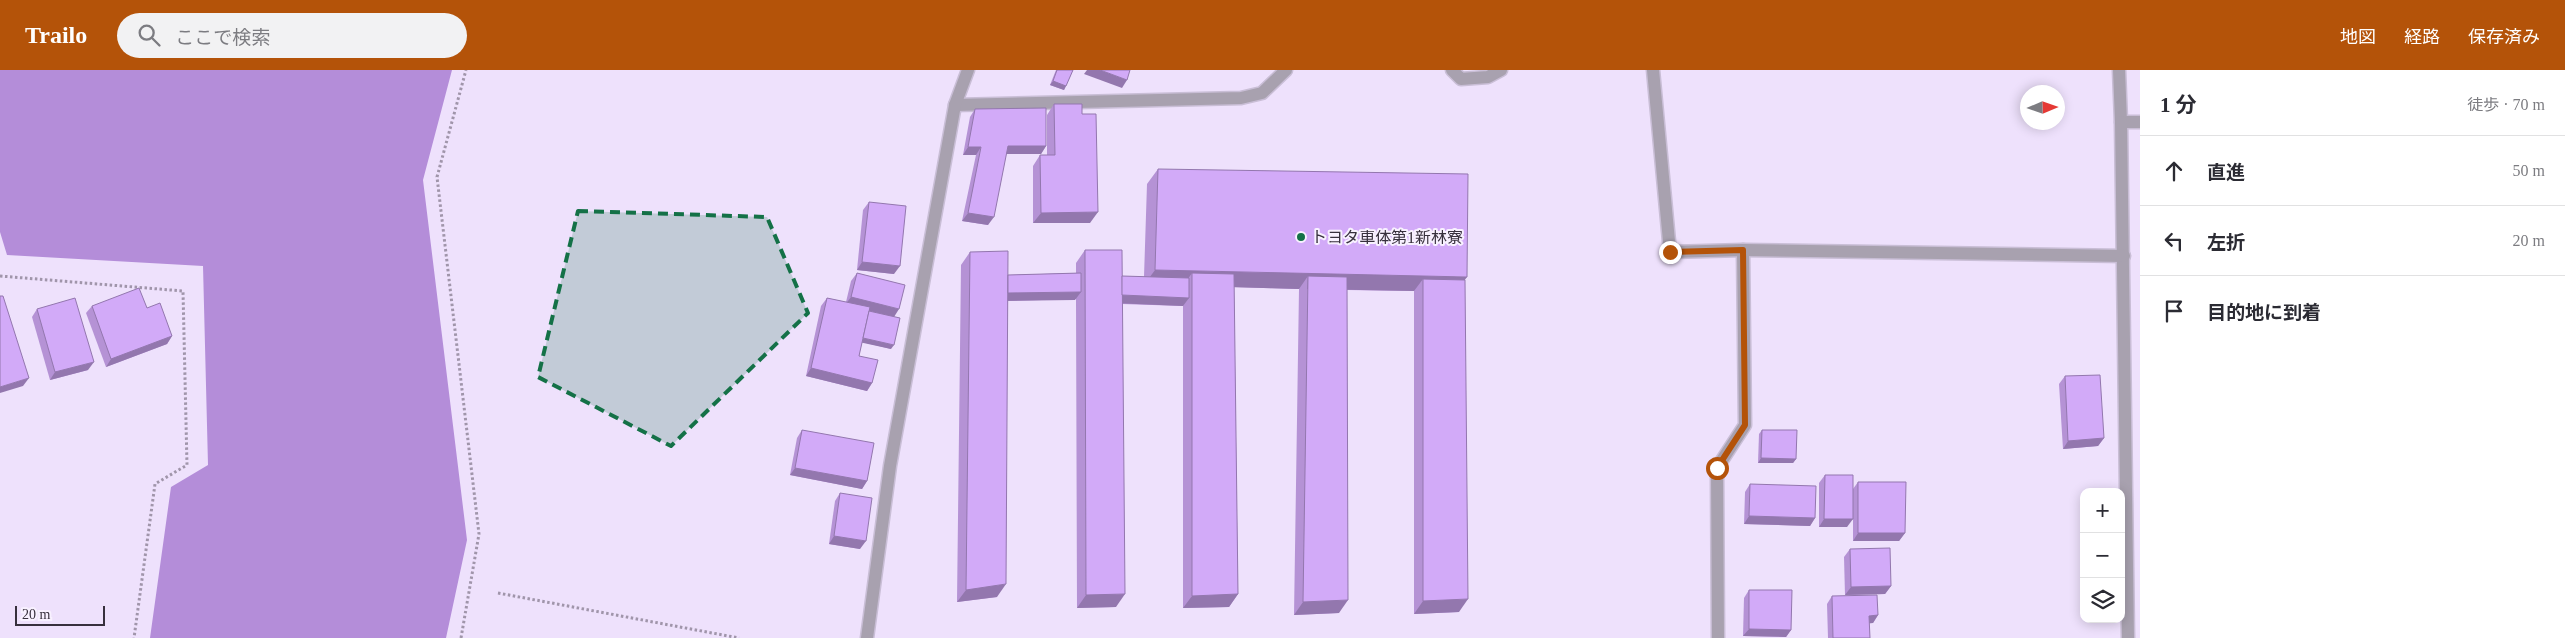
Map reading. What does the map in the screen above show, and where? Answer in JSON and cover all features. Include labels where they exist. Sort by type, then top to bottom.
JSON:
[{"type":"street","points":[[867,638],[890,466],[955,105],[968,70]]},
{"type":"street","points":[[955,105],[1241,98],[1262,92],[1286,70]]},
{"type":"street","points":[[1452,70],[1461,79],[1488,77],[1501,70]]},
{"type":"street","points":[[1653,70],[1670,252],[1743,250],[2124,256]]},
{"type":"street","points":[[2119,70],[2124,256],[2128,638]]},
{"type":"street","points":[[2121,122],[2140,122]]},
{"type":"street","points":[[1718,638],[1717,468],[1745,425],[1743,250]]},
{"type":"path","points":[[461,638],[479,534],[437,177],[466,70]]},
{"type":"path","points":[[0,276],[183,291],[187,465],[155,484],[134,638]]},
{"type":"path","points":[[498,593],[739,638]]},
{"type":"highlighted area","points":[[578,211],[767,217],[808,313],[671,446],[538,377]]},
{"type":"shaded area","points":[[0,70],[452,70],[423,180],[467,540],[446,638],[150,638],[171,487],[208,465],[203,266],[7,255],[0,232]]},
{"type":"building","points":[[1057,70],[1073,70],[1066,86],[1053,81]]},
{"type":"building","points":[[1100,70],[1130,70],[1127,80]]},
{"type":"building","points":[[1054,104],[1082,104],[1082,114],[1096,114],[1098,212],[1041,213],[1040,155],[1055,155]]},
{"type":"building","points":[[1046,108],[1046,146],[1008,146],[994,217],[968,213],[981,147],[968,147],[975,109]]},
{"type":"building","name":"トヨタ車体第1新林寮","points":[[1158,169],[1468,174],[1467,277],[1155,270]]},
{"type":"building","points":[[869,202],[906,206],[900,266],[862,262]]},
{"type":"building","points":[[1085,250],[1122,250],[1125,594],[1086,595]]},
{"type":"building","points":[[1008,251],[1006,584],[966,590],[970,252]]},
{"type":"building","points":[[857,273],[905,285],[899,309],[851,297]]},
{"type":"building","points":[[1081,273],[1081,292],[1008,293],[1008,275]]},
{"type":"building","points":[[1192,273],[1234,274],[1238,594],[1192,596]]},
{"type":"building","points":[[1122,276],[1189,278],[1189,298],[1122,295]]},
{"type":"building","points":[[1308,276],[1347,277],[1348,600],[1303,602]]},
{"type":"building","points":[[1423,279],[1465,280],[1468,599],[1423,601]]},
{"type":"building","points":[[139,288],[147,308],[160,303],[172,336],[111,359],[92,306]]},
{"type":"building","points":[[0,296],[3,296],[29,378],[0,387]]},
{"type":"building","points":[[75,298],[94,362],[55,372],[37,309]]},
{"type":"building","points":[[827,298],[870,307],[859,356],[878,360],[872,383],[811,368]]},
{"type":"building","points":[[869,311],[900,318],[894,345],[863,338]]},
{"type":"building","points":[[2100,375],[2104,438],[2068,441],[2065,376]]},
{"type":"building","points":[[802,430],[874,443],[867,481],[795,468]]},
{"type":"building","points":[[1762,430],[1797,430],[1796,459],[1761,458]]},
{"type":"building","points":[[1825,475],[1853,475],[1853,519],[1824,519]]},
{"type":"building","points":[[1858,482],[1906,482],[1905,533],[1858,533]]},
{"type":"building","points":[[1750,484],[1816,486],[1815,518],[1749,516]]},
{"type":"building","points":[[840,493],[872,498],[866,541],[834,536]]},
{"type":"building","points":[[1890,548],[1891,586],[1851,587],[1850,549]]},
{"type":"building","points":[[1749,590],[1792,590],[1791,630],[1749,629]]},
{"type":"building","points":[[1877,595],[1878,615],[1869,616],[1870,638],[1833,638],[1832,596]]},
{"type":"place","name":"トヨタ車体第1新林寮","points":[[1301,237]]},
{"type":"route","points":[[1670,252],[1743,250],[1745,425],[1717,468]]}]
